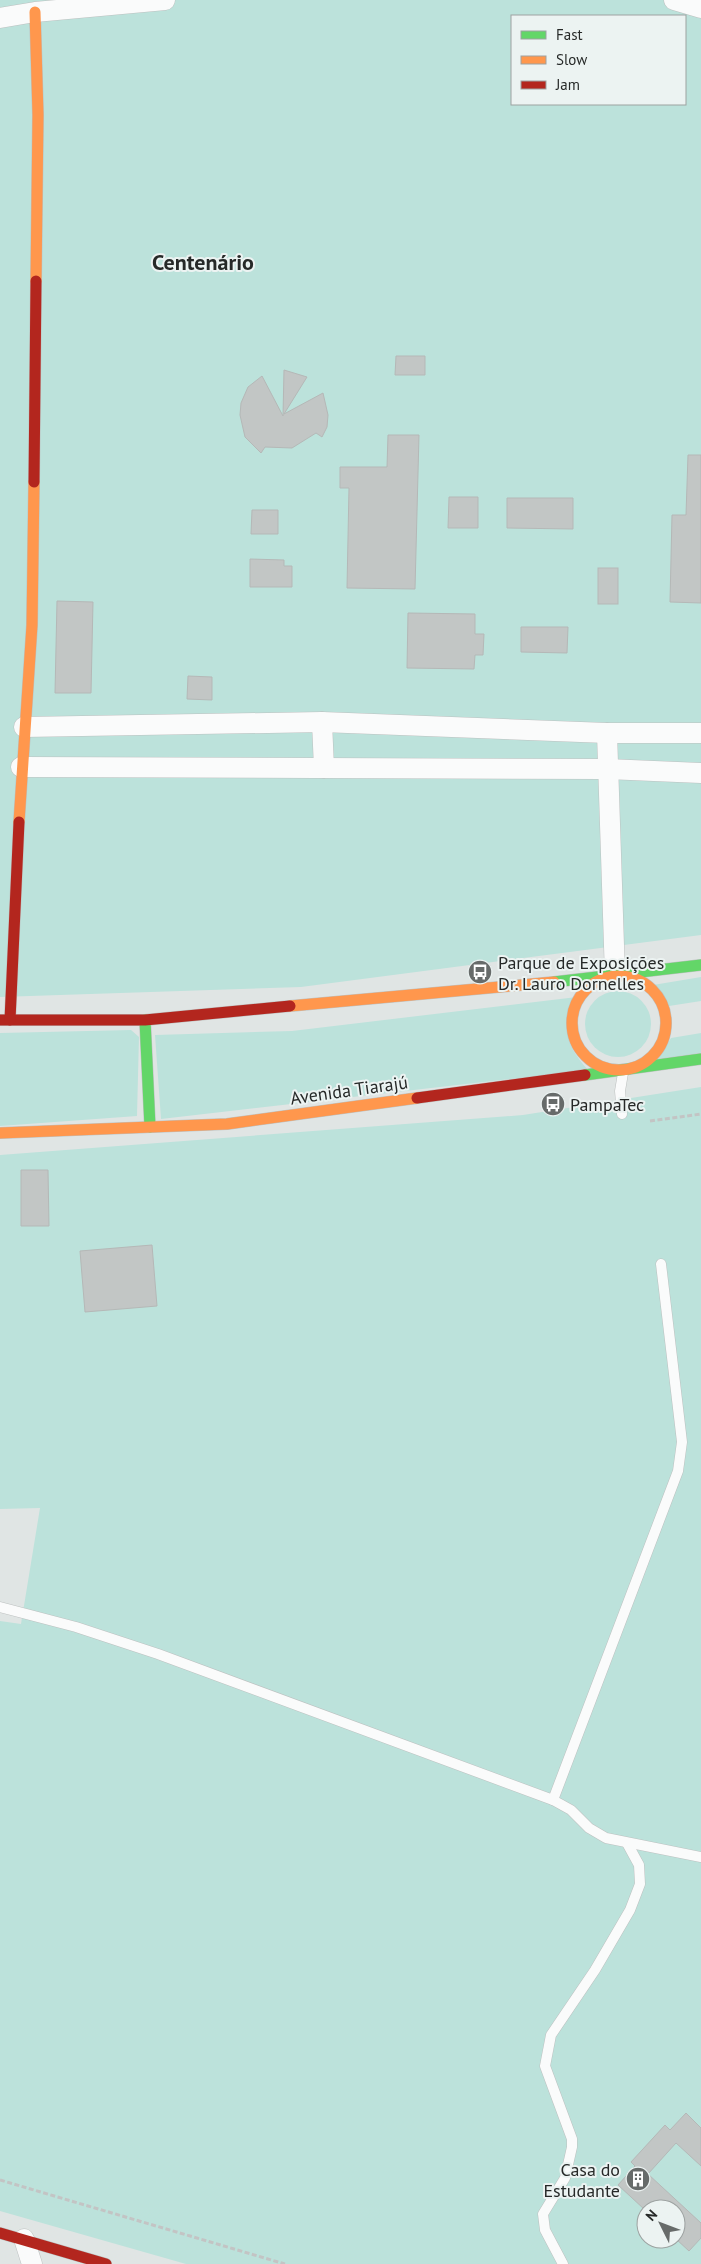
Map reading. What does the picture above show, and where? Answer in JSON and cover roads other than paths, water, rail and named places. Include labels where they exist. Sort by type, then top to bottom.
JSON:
[{"type":"main road","points":[[35,12],[38,115],[32,625],[5,1020],[145,1020],[615,976],[701,965]]},
{"type":"main road","points":[[615,976],[630,978],[644,983],[656,994],[663,1007],[666,1022],[663,1039],[654,1054],[640,1065],[623,1070],[609,1069],[595,1064],[584,1054],[576,1042],[573,1028],[574,1013],[579,999],[588,988],[601,980],[615,976]]},
{"type":"main road","points":[[145,1020],[150,1127]]},
{"type":"main road","name":"Avenida Tiarajú","points":[[0,1133],[227,1124],[701,1058]]},
{"type":"main road","points":[[0,2233],[106,2264]]},
{"type":"street","points":[[0,18],[35,12],[165,0]]},
{"type":"street","points":[[674,0],[701,8]]},
{"type":"street","points":[[322,722],[324,768]]},
{"type":"street","points":[[24,728],[322,722],[607,733],[701,733]]},
{"type":"street","points":[[607,733],[615,976]]},
{"type":"street","points":[[21,767],[607,769],[701,773]]},
{"type":"street","points":[[24,2240],[32,2264]]},
{"type":"lane","points":[[622,1114],[620,1091],[623,1070]]},
{"type":"lane","points":[[553,1800],[678,1472],[682,1442],[661,1264]]},
{"type":"lane","points":[[0,1607],[76,1626],[158,1654],[553,1800],[571,1810],[589,1828],[606,1838],[701,1857]]},
{"type":"lane","points":[[563,2264],[545,2230],[543,2214],[565,2178],[569,2166],[572,2139],[545,2066],[552,2035],[630,1910],[640,1884],[639,1865],[627,1843]]},
{"type":"place","name":"Parque de Exposições Dr. Lauro Dornelles","points":[[480,972]]},
{"type":"place","name":"PampaTec","points":[[553,1104]]},
{"type":"place","name":"Casa do Estudante","points":[[638,2179]]},
{"type":"district","name":"Centenário","points":[[203,262]]}]
